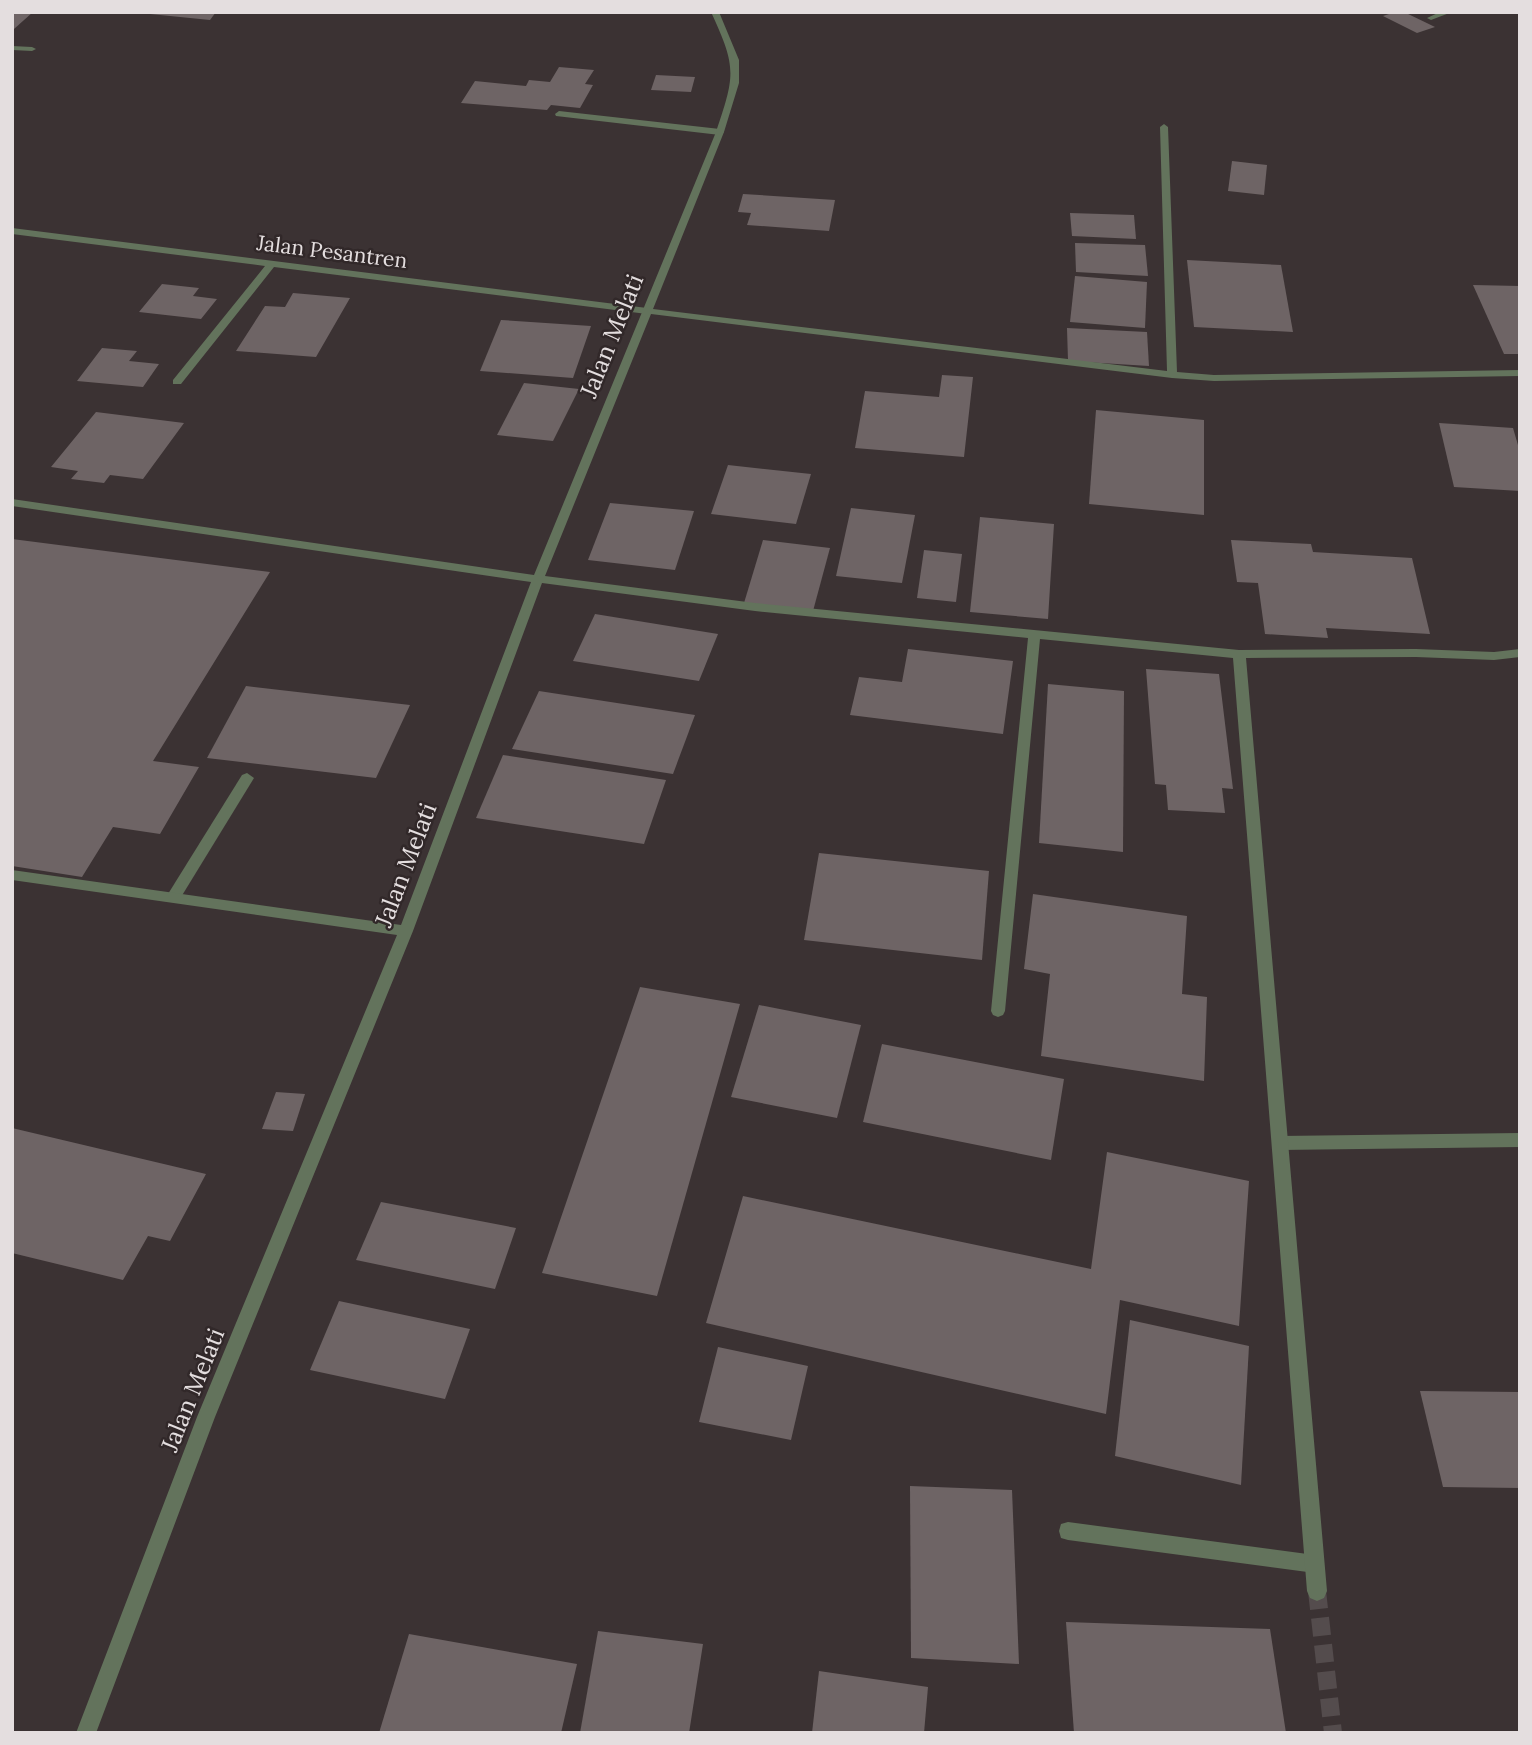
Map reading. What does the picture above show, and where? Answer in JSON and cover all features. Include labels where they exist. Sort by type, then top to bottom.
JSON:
[{"type":"street","name":"Jalan Melati","points":[[86,1733],[206,1416],[406,931],[538,579],[720,132],[738,77],[736,57],[715,12]]},
{"type":"street","points":[[1432,18],[1448,12]]},
{"type":"street","points":[[12,48],[32,49]]},
{"type":"street","points":[[559,114],[720,132]]},
{"type":"street","points":[[1164,127],[1172,375]]},
{"type":"street","name":"Jalan Pesantren","points":[[12,232],[1172,375],[1214,378],[1520,373]]},
{"type":"street","points":[[177,382],[271,264]]},
{"type":"street","points":[[12,502],[538,579],[755,607],[1239,654],[1416,653],[1494,656],[1520,653]]},
{"type":"street","points":[[998,1011],[1034,634]]},
{"type":"street","points":[[1239,654],[1317,1591]]},
{"type":"street","points":[[173,898],[247,778]]},
{"type":"street","points":[[12,875],[406,931]]},
{"type":"street","points":[[1280,1143],[1520,1140]]},
{"type":"street","points":[[1068,1531],[1315,1564]]},
{"type":"building","points":[[12,12],[33,12],[14,29]]},
{"type":"building","points":[[130,12],[216,12],[210,20]]},
{"type":"building","points":[[1404,12],[1435,27],[1417,33],[1383,16]]},
{"type":"building","points":[[559,67],[594,70],[585,84],[593,85],[580,108],[551,105],[547,110],[461,103],[475,81],[526,86],[529,80],[550,82]]},
{"type":"building","points":[[656,75],[695,77],[691,92],[651,90]]},
{"type":"building","points":[[1232,161],[1267,165],[1264,195],[1228,191]]},
{"type":"building","points":[[743,194],[835,200],[829,231],[747,225],[751,213],[738,212]]},
{"type":"building","points":[[1070,213],[1134,215],[1136,239],[1072,236]]},
{"type":"building","points":[[1075,243],[1145,245],[1148,276],[1076,272]]},
{"type":"building","points":[[1187,260],[1281,265],[1293,332],[1194,327]]},
{"type":"building","points":[[1075,276],[1147,282],[1145,328],[1070,322]]},
{"type":"building","points":[[162,284],[199,288],[193,296],[217,299],[201,319],[139,312]]},
{"type":"building","points":[[1473,285],[1520,286],[1520,354],[1504,354]]},
{"type":"building","points":[[293,293],[350,298],[316,357],[236,351],[265,306],[285,307]]},
{"type":"building","points":[[501,320],[591,326],[573,378],[480,371]]},
{"type":"building","points":[[1067,328],[1147,332],[1149,366],[1068,361]]},
{"type":"building","points":[[102,348],[137,351],[129,361],[159,364],[143,387],[77,381]]},
{"type":"building","points":[[942,375],[973,377],[964,457],[855,448],[865,391],[939,397]]},
{"type":"building","points":[[524,383],[579,389],[553,441],[497,435]]},
{"type":"building","points":[[1096,410],[1204,420],[1204,515],[1089,504]]},
{"type":"building","points":[[96,412],[184,423],[143,479],[110,475],[104,483],[71,479],[78,471],[51,467]]},
{"type":"building","points":[[1439,423],[1513,428],[1520,452],[1520,491],[1454,487]]},
{"type":"building","points":[[728,465],[811,474],[796,524],[711,514]]},
{"type":"building","points":[[610,503],[694,511],[675,570],[588,560]]},
{"type":"building","points":[[851,508],[915,515],[902,583],[836,576]]},
{"type":"building","points":[[980,517],[1054,524],[1048,619],[970,612]]},
{"type":"building","points":[[12,539],[270,572],[153,761],[199,767],[160,834],[113,827],[82,877],[12,866]]},
{"type":"building","points":[[763,540],[830,548],[813,611],[744,603]]},
{"type":"building","points":[[1231,540],[1311,544],[1313,552],[1412,558],[1430,634],[1326,628],[1328,638],[1265,634],[1258,583],[1237,582]]},
{"type":"building","points":[[924,550],[962,554],[956,602],[917,598]]},
{"type":"building","points":[[595,614],[718,634],[699,681],[573,661]]},
{"type":"building","points":[[908,649],[1013,661],[1003,734],[850,715],[859,677],[902,682]]},
{"type":"building","points":[[1146,669],[1219,674],[1233,789],[1222,788],[1225,813],[1168,810],[1166,785],[1155,784]]},
{"type":"building","points":[[1048,684],[1124,691],[1123,852],[1039,843]]},
{"type":"building","points":[[246,686],[410,705],[376,778],[207,758]]},
{"type":"building","points":[[539,691],[695,715],[673,774],[512,749]]},
{"type":"building","points":[[503,755],[666,780],[644,844],[476,818]]},
{"type":"building","points":[[819,853],[989,871],[982,960],[804,940]]},
{"type":"building","points":[[1033,894],[1187,916],[1182,994],[1207,997],[1204,1081],[1041,1056],[1050,974],[1024,969]]},
{"type":"building","points":[[640,987],[740,1004],[657,1296],[542,1273]]},
{"type":"building","points":[[759,1005],[861,1025],[837,1118],[731,1097]]},
{"type":"building","points":[[882,1044],[1064,1079],[1051,1160],[863,1122]]},
{"type":"building","points":[[276,1092],[305,1094],[293,1131],[262,1129]]},
{"type":"building","points":[[12,1128],[206,1174],[170,1241],[148,1236],[123,1280],[12,1253]]},
{"type":"building","points":[[1107,1152],[1249,1181],[1239,1326],[1120,1300],[1106,1414],[706,1323],[743,1196],[1091,1269]]},
{"type":"building","points":[[381,1202],[516,1228],[495,1289],[356,1260]]},
{"type":"building","points":[[339,1301],[470,1329],[445,1399],[310,1370]]},
{"type":"building","points":[[1130,1320],[1249,1346],[1241,1485],[1115,1456]]},
{"type":"building","points":[[718,1347],[808,1366],[791,1440],[699,1422]]},
{"type":"building","points":[[1420,1391],[1520,1392],[1520,1488],[1443,1487]]},
{"type":"building","points":[[910,1486],[1012,1490],[1019,1664],[911,1658]]},
{"type":"building","points":[[1066,1622],[1270,1629],[1286,1733],[1074,1733]]},
{"type":"building","points":[[598,1631],[703,1644],[689,1733],[580,1733]]},
{"type":"building","points":[[409,1634],[577,1664],[561,1733],[379,1733]]},
{"type":"building","points":[[819,1671],[928,1687],[924,1733],[812,1733]]},
{"type":"tunnel","points":[[1317,1591],[1333,1733]]}]
